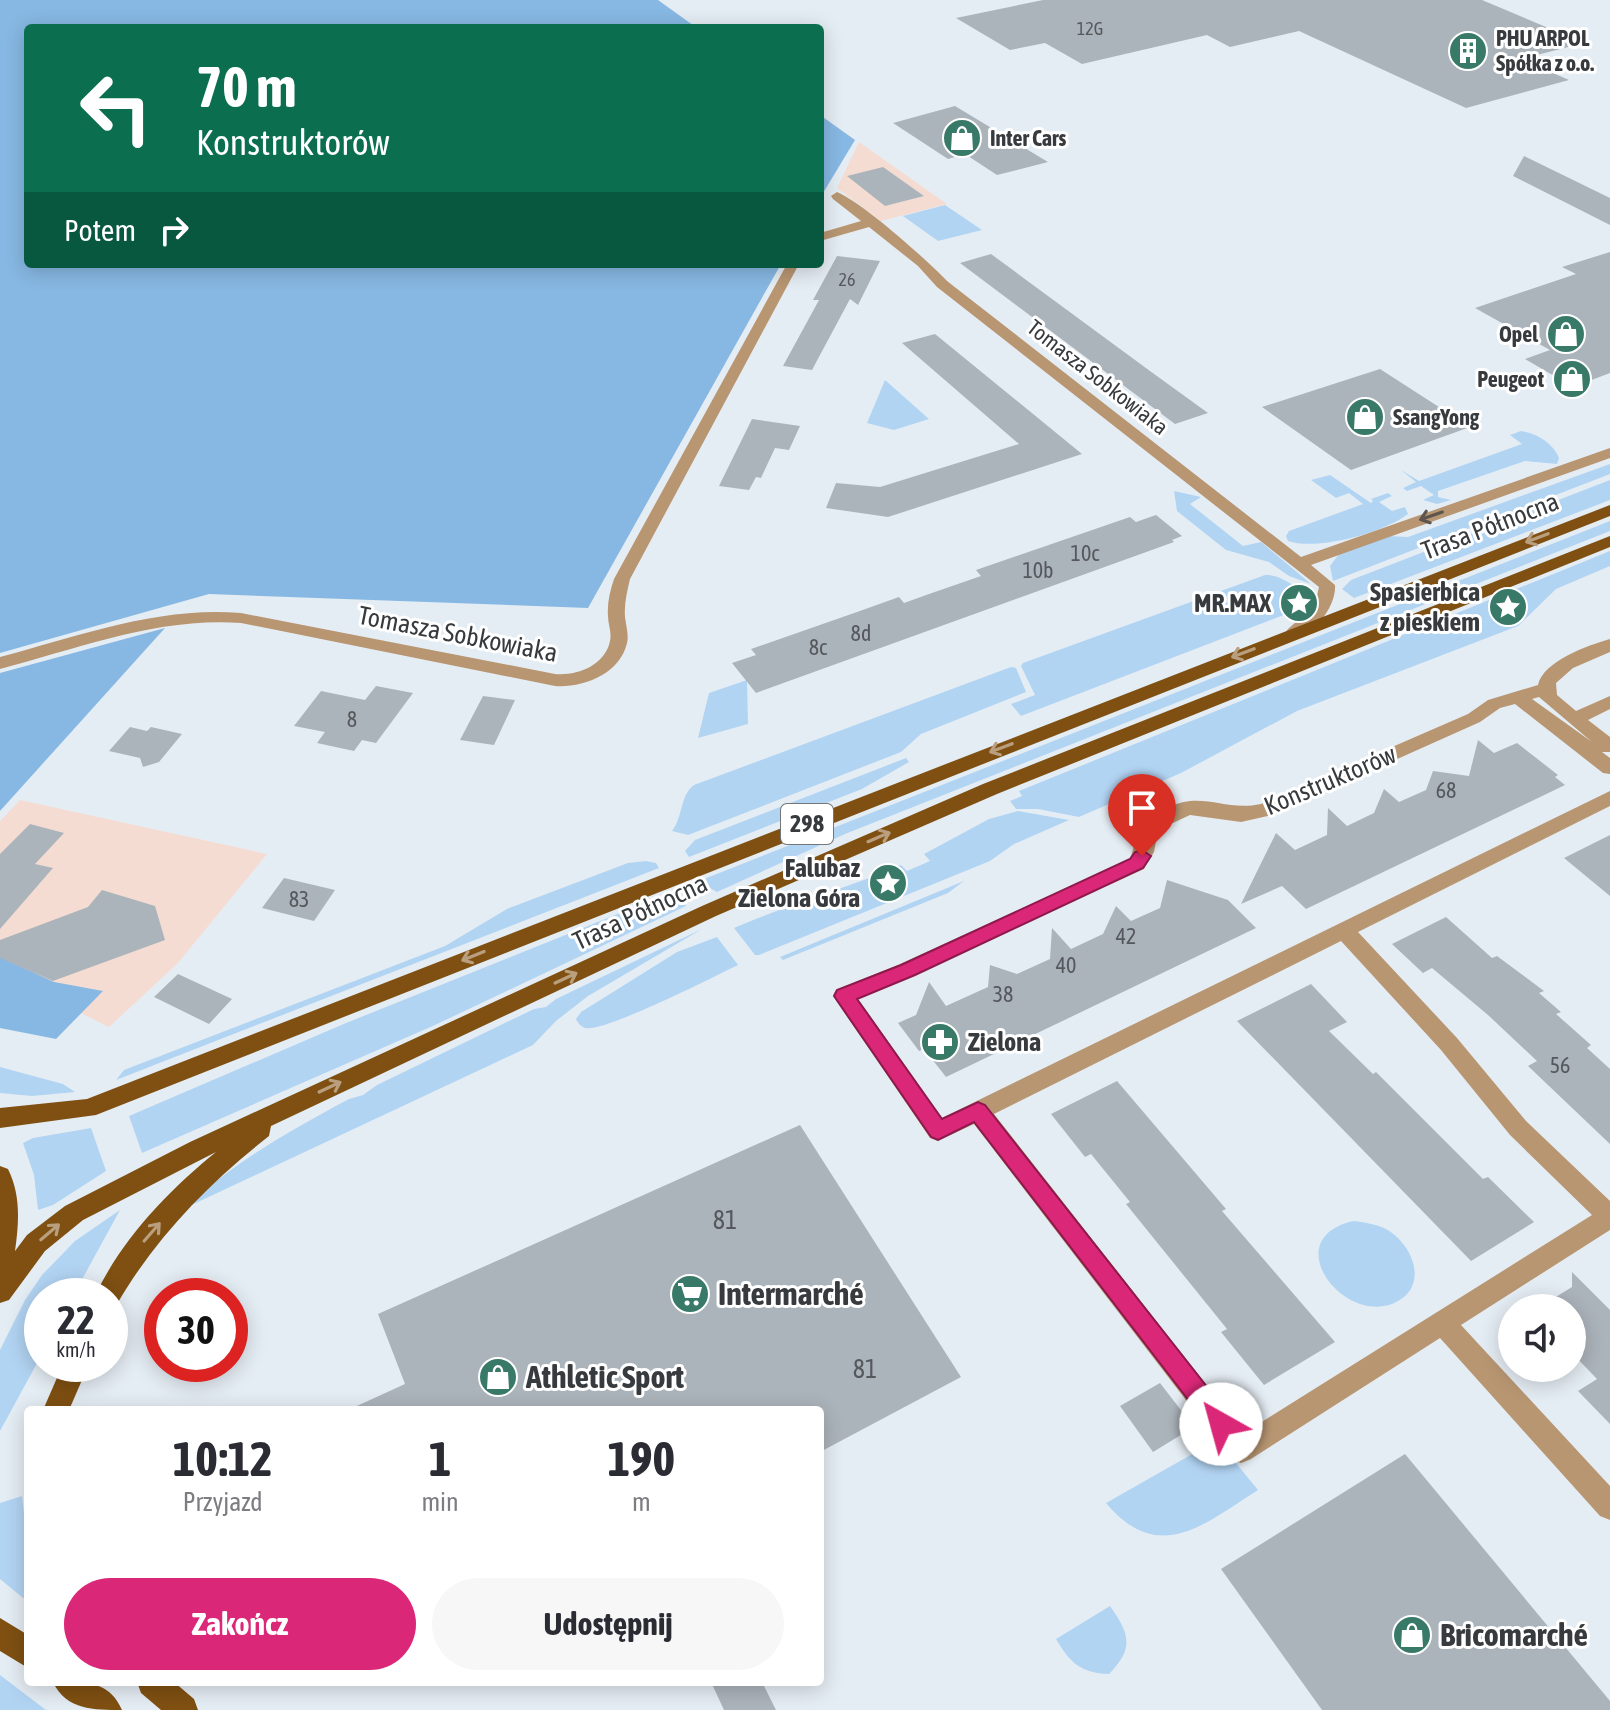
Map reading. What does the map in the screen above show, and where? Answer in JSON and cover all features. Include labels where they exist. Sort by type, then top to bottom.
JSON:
[{"type":"main road","name":"Trasa Północna","points":[[0,1118],[88,1108],[1610,510]]},
{"type":"main road","name":"Trasa Północna","points":[[0,1292],[36,1243],[74,1213],[136,1178],[295,1103],[709,911],[990,789],[1610,541]]},
{"type":"main road","points":[[119,1278],[138,1249],[185,1196],[233,1150],[295,1103]]},
{"type":"main road","points":[[0,1176],[8,1215],[0,1273]]},
{"type":"main road","points":[[58,1406],[68,1382]]},
{"type":"main road","points":[[0,1633],[24,1650]]},
{"type":"main road","points":[[74,1686],[107,1710]]},
{"type":"main road","points":[[156,1686],[183,1710]]},
{"type":"street","name":"Tomasza Sobkowiaka","points":[[837,196],[923,263],[942,284],[1327,585],[1329,595],[1324,607],[1294,633]]},
{"type":"street","points":[[824,236],[872,222]]},
{"type":"street","name":"Tomasza Sobkowiaka","points":[[0,663],[151,622],[202,615],[241,618],[566,682],[584,678],[606,661],[616,647],[619,635],[616,597],[622,579],[791,268]]},
{"type":"street","name":"Trasa Północna","points":[[1300,563],[1610,453]]},
{"type":"street","points":[[1610,645],[1554,672],[1545,689],[1555,705],[1574,719],[1601,747],[1610,768]]},
{"type":"street","name":"Konstruktorów","points":[[1545,689],[1494,704],[1474,718],[1265,810],[1241,815],[1190,808],[1169,814],[1149,826],[1144,852],[1137,864],[908,970],[844,996],[938,1131],[1609,800]]},
{"type":"street","points":[[1516,696],[1601,747]]},
{"type":"street","points":[[1574,719],[1610,702]]},
{"type":"street","points":[[978,1111],[1241,1450],[1610,1217],[1518,1128],[1449,1044],[1344,930]]},
{"type":"street","points":[[1441,1321],[1610,1506]]},
{"type":"shaded area","points":[[0,0],[658,0],[691,24],[24,24],[24,268],[779,268],[588,608],[209,594],[0,653]]},
{"type":"shaded area","points":[[824,118],[855,140],[824,191]]},
{"type":"shaded area","points":[[859,142],[947,204],[881,221],[837,188]]},
{"type":"shaded area","points":[[945,205],[982,230],[938,241],[903,216]]},
{"type":"shaded area","points":[[885,380],[929,419],[894,430],[867,423]]},
{"type":"shaded area","points":[[1521,431],[1549,444],[1559,458],[1557,464],[1525,461],[1438,491],[1438,497],[1451,500],[1437,504],[1423,500],[1434,495],[1421,486],[1407,491],[1403,488],[1416,482],[1401,470],[1419,481],[1522,444],[1510,435]]},
{"type":"shaded area","points":[[1610,464],[1610,474],[1333,581],[1330,566],[1339,554],[1387,536],[1408,537]]},
{"type":"shaded area","points":[[1330,475],[1371,503],[1371,499],[1388,493],[1392,496],[1379,502],[1392,511],[1405,507],[1408,514],[1383,528],[1350,538],[1315,544],[1288,541],[1286,536],[1289,531],[1363,504],[1349,493],[1336,498],[1311,480]]},
{"type":"shaded area","points":[[1610,480],[1610,500],[1354,598],[1342,589],[1351,580]]},
{"type":"shaded area","points":[[1174,491],[1201,497],[1190,504],[1243,546],[1261,542],[1311,584],[1289,576],[1269,562],[1226,550],[1177,511]]},
{"type":"shaded area","points":[[1610,521],[1610,531],[845,834],[717,892],[708,887],[704,879]]},
{"type":"shaded area","points":[[1610,551],[1610,566],[1556,589],[1518,626],[1297,711],[1181,773],[1079,817],[1038,809],[1016,809],[1010,801],[1022,796],[1019,791]]},
{"type":"shaded area","points":[[1265,575],[1277,577],[1312,594],[1297,610],[1021,716],[1011,704],[1035,695],[1021,666],[1023,663]]},
{"type":"shaded area","points":[[165,628],[0,811],[0,673]]},
{"type":"shaded area","points":[[1011,667],[1016,668],[1026,692],[921,734],[901,752],[688,835],[672,831],[686,794],[694,785]]},
{"type":"shaded area","points":[[747,680],[748,724],[698,738],[709,693]]},
{"type":"shaded area","points":[[906,758],[909,762],[862,789],[689,857],[685,851],[695,840]]},
{"type":"shaded area","points":[[20,800],[267,854],[178,963],[109,1027],[0,974],[0,821]]},
{"type":"shaded area","points":[[1018,811],[1069,820],[1014,844],[990,861],[759,955],[755,955],[734,928],[901,865],[907,871],[930,861],[924,854],[989,819]]},
{"type":"shaded area","points":[[628,863],[656,863],[659,868],[116,1080],[124,1070],[445,946],[507,909]]},
{"type":"shaded area","points":[[964,881],[948,893],[783,960],[780,957]]},
{"type":"shaded area","points":[[675,891],[686,906],[435,1025],[142,1153],[129,1116],[346,1023]]},
{"type":"shaded area","points":[[702,929],[588,996],[556,1021],[533,1045],[183,1209],[242,1162],[349,1099],[363,1095],[377,1085],[534,1009],[546,1007],[556,999]]},
{"type":"shaded area","points":[[717,937],[738,965],[614,1022],[585,1028],[576,1019],[581,1012],[677,952]]},
{"type":"shaded area","points":[[0,957],[54,982],[103,991],[56,1039],[0,1028]]},
{"type":"shaded area","points":[[0,1067],[63,1084],[75,1092],[32,1096],[0,1093]]},
{"type":"shaded area","points":[[91,1128],[106,1171],[53,1205],[38,1210],[34,1175],[23,1143],[33,1138]]},
{"type":"shaded area","points":[[120,1210],[83,1278],[40,1278],[75,1241]]},
{"type":"shaded area","points":[[1354,1221],[1384,1228],[1395,1235],[1410,1255],[1415,1277],[1411,1288],[1392,1304],[1372,1307],[1353,1301],[1337,1290],[1325,1276],[1319,1259],[1321,1243],[1332,1230]]},
{"type":"shaded area","points":[[24,1302],[24,1382],[27,1382],[0,1431],[0,1350]]},
{"type":"shaded area","points":[[1217,1440],[1258,1490],[1200,1526],[1163,1536],[1145,1532],[1126,1522],[1106,1503]]},
{"type":"shaded area","points":[[22,1496],[24,1599],[0,1579],[0,1503]]},
{"type":"shaded area","points":[[1110,1606],[1125,1633],[1123,1656],[1109,1674],[1084,1669],[1066,1654],[1056,1639]]},
{"type":"shaded area","points":[[0,1675],[46,1710],[0,1710]]},
{"type":"building","points":[[1043,0],[1482,0],[1584,43],[1521,59],[1569,80],[1466,108],[1299,31],[1230,47],[1207,35],[1082,64],[1045,43],[1010,50],[956,18]]},
{"type":"building","name":"Inter Cars","points":[[955,106],[1048,162],[997,175],[965,154],[948,159],[893,123]]},
{"type":"building","points":[[1524,156],[1610,198],[1610,225],[1513,176]]},
{"type":"building","points":[[883,167],[924,196],[885,206],[847,176]]},
{"type":"building","name":"Opel","points":[[1610,252],[1610,373],[1573,387],[1525,359],[1550,350],[1475,308],[1576,274],[1562,267]]},
{"type":"building","points":[[991,254],[1208,413],[1175,424],[960,263]]},
{"type":"building","points":[[837,256],[880,261],[858,305],[850,299],[812,370],[783,366],[819,300],[813,300]]},
{"type":"building","points":[[935,334],[1082,454],[888,517],[826,508],[836,483],[880,487],[1019,444],[902,343]]},
{"type":"building","name":"SsangYong","points":[[1380,369],[1470,427],[1351,470],[1262,407]]},
{"type":"building","points":[[752,419],[800,426],[789,450],[775,448],[761,478],[756,477],[749,490],[719,486]]},
{"type":"building","points":[[1156,515],[1182,536],[1172,540],[1174,542],[756,693],[732,663],[756,655],[751,649],[899,597],[904,603],[981,576],[976,570],[1130,517],[1136,522]]},
{"type":"building","points":[[376,686],[413,693],[376,743],[362,740],[354,751],[317,743],[325,732],[294,726],[321,691],[365,700]]},
{"type":"building","points":[[483,696],[515,700],[494,745],[460,740]]},
{"type":"building","points":[[130,727],[147,731],[151,727],[182,734],[159,762],[143,767],[140,758],[109,751]]},
{"type":"building","points":[[1478,740],[1494,753],[1517,743],[1558,775],[1555,777],[1565,785],[1306,909],[1282,886],[1241,904],[1276,833],[1295,850],[1327,835],[1328,808],[1347,826],[1374,813],[1384,789],[1399,802],[1426,790],[1433,771],[1469,776]]},
{"type":"building","points":[[30,824],[64,833],[35,864],[53,868],[0,929],[0,854]]},
{"type":"building","points":[[1610,835],[1610,896],[1564,858]]},
{"type":"building","points":[[284,878],[335,890],[314,921],[262,908]]},
{"type":"building","points":[[1167,880],[1228,900],[1256,928],[946,1077],[924,1049],[919,1051],[898,1023],[916,1015],[929,982],[946,1006],[988,987],[990,965],[1017,974],[1050,959],[1052,928],[1071,949],[1103,934],[1116,906],[1131,921],[1160,908]]},
{"type":"building","points":[[102,890],[155,906],[165,940],[53,981],[0,958],[0,940],[88,907]]},
{"type":"building","points":[[1446,917],[1492,958],[1497,956],[1544,991],[1539,993],[1561,1012],[1556,1014],[1591,1045],[1587,1048],[1610,1069],[1610,1144],[1528,1066],[1537,1061],[1488,1015],[1432,968],[1423,973],[1392,944]]},
{"type":"building","points":[[178,974],[232,999],[209,1024],[154,997]]},
{"type":"building","points":[[1311,984],[1347,1022],[1329,1031],[1373,1074],[1376,1072],[1483,1179],[1488,1177],[1534,1222],[1471,1261],[1237,1021]]},
{"type":"building","points":[[1117,1081],[1226,1209],[1222,1211],[1335,1342],[1264,1385],[1221,1332],[1227,1329],[1126,1204],[1130,1202],[1091,1154],[1085,1157],[1051,1114]]},
{"type":"building","points":[[800,1125],[961,1377],[824,1450],[824,1406],[357,1406],[405,1384],[378,1314]]},
{"type":"building","points":[[1572,1272],[1610,1310],[1610,1424],[1578,1391],[1597,1379],[1586,1368],[1586,1294],[1561,1294],[1572,1287]]},
{"type":"building","points":[[1160,1383],[1194,1427],[1153,1452],[1120,1406]]},
{"type":"building","name":"Bricomarché","points":[[1405,1454],[1610,1701],[1610,1710],[1322,1710],[1221,1569]]},
{"type":"building","points":[[713,1686],[764,1686],[776,1710],[724,1710]]},
{"type":"place","name":"PHU ARPOL Spółka z o.o.","points":[[1468,51]]},
{"type":"place","name":"Inter Cars","points":[[962,138]]},
{"type":"place","name":"Opel","points":[[1566,334]]},
{"type":"place","name":"Peugeot","points":[[1572,379]]},
{"type":"place","name":"SsangYong","points":[[1365,417]]},
{"type":"place","name":"MR.MAX","points":[[1299,603]]},
{"type":"place","name":"Spasierbica z pieskiem","points":[[1508,607]]},
{"type":"place","name":"Falubaz Zielona Góra","points":[[888,883]]},
{"type":"place","name":"Zielona","points":[[940,1042]]},
{"type":"place","name":"Intermarché","points":[[690,1294]]},
{"type":"place","name":"Athletic Sport","points":[[498,1377]]},
{"type":"place","name":"Bricomarché","points":[[1412,1635]]},
{"type":"route","points":[[1142,856],[1137,864],[908,970],[844,996],[938,1131],[978,1111],[1221,1424]]}]
